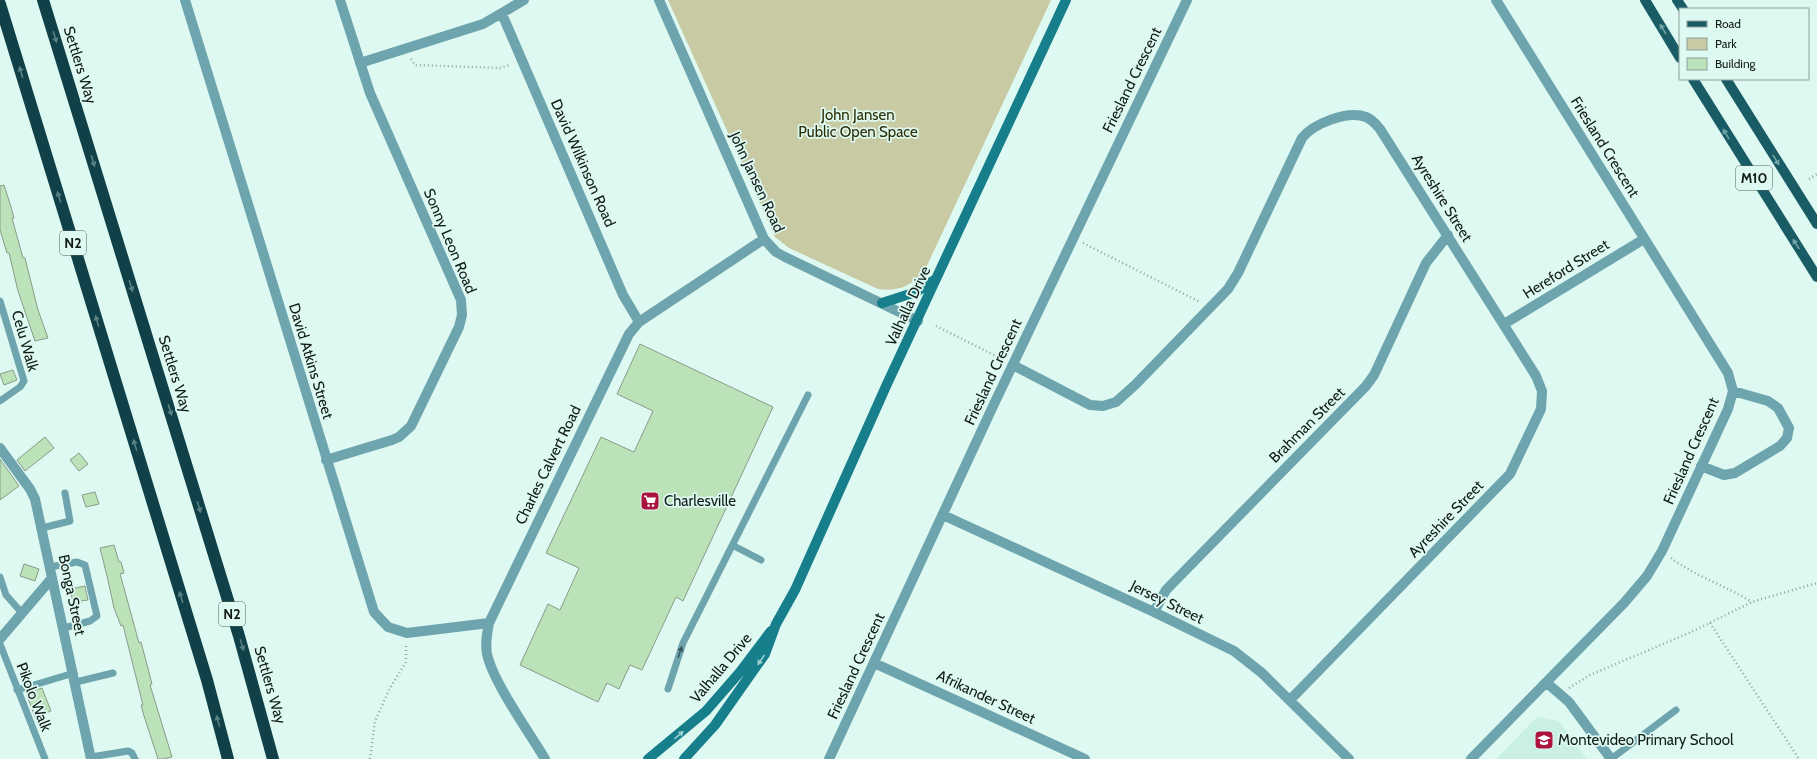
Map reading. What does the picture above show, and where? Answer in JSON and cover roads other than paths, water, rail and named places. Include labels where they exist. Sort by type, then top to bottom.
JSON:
[{"type":"highway","name":"Settlers Way","points":[[43,0],[237,629],[274,759]]},
{"type":"highway","name":"N2","points":[[0,4],[205,674],[228,759]]},
{"type":"main road","name":"Valhalla Drive","points":[[648,759],[706,711],[740,672],[776,624],[795,590],[887,384],[918,321],[1066,0]]},
{"type":"main road","points":[[1645,0],[1679,56]]},
{"type":"main road","name":"M10","points":[[1694,80],[1817,277]]},
{"type":"main road","name":"M10","points":[[1727,80],[1817,224]]},
{"type":"main road","points":[[882,303],[916,292],[938,278]]},
{"type":"main road","name":"Valhalla Drive","points":[[684,759],[715,725],[766,654],[776,624]]},
{"type":"street","name":"David Atkins Street","points":[[185,0],[374,612],[388,627],[407,634],[489,623]]},
{"type":"street","name":"Sonny Leon Road","points":[[326,460],[392,440],[399,437],[411,426],[459,327],[462,315],[461,300],[370,93],[340,0]]},
{"type":"street","points":[[360,63],[483,24],[524,0]]},
{"type":"street","name":"John Jansen Road","points":[[659,0],[764,239],[776,252],[785,257],[918,321]]},
{"type":"street","name":"Friesland Crescent","points":[[829,759],[1013,365],[1188,0]]},
{"type":"street","name":"Friesland Crescent","points":[[1471,759],[1547,683],[1636,590],[1662,551],[1728,409],[1733,391],[1728,372],[1496,0]]},
{"type":"street","name":"David Wilkinson Road","points":[[502,14],[623,295],[639,322]]},
{"type":"street","name":"Ayreshire Street","points":[[1013,365],[1090,405],[1102,406],[1116,402],[1135,385],[1228,289],[1238,273],[1302,138],[1315,125],[1349,115],[1366,117],[1380,129],[1536,376],[1542,391],[1541,408],[1510,474],[1290,700]]},
{"type":"street","name":"Brahman Street","points":[[1154,612],[1166,590],[1366,386],[1374,375],[1426,263],[1448,235]]},
{"type":"street","name":"Charles Calvert Road","points":[[545,759],[502,688],[490,664],[486,648],[489,623],[625,342],[639,322],[764,239]]},
{"type":"street","name":"Hereford Street","points":[[1504,324],[1644,239]]},
{"type":"street","points":[[1701,466],[1724,475],[1735,473],[1780,446],[1787,438],[1789,432],[1787,423],[1778,408],[1768,401],[1733,391]]},
{"type":"street","name":"Bonga Street","points":[[0,448],[30,489],[35,499],[75,678],[91,758]]},
{"type":"street","name":"Jersey Street","points":[[943,515],[1154,612],[1234,651],[1262,673],[1349,759]]},
{"type":"street","points":[[0,639],[52,578]]},
{"type":"street","name":"Afrikander Street","points":[[874,663],[1084,759]]},
{"type":"street","points":[[1547,683],[1569,702],[1611,759]]},
{"type":"lane","name":"Celu Walk","points":[[0,301],[24,382],[20,387],[0,401]]},
{"type":"lane","points":[[668,689],[683,643],[734,546],[808,395]]},
{"type":"lane","points":[[42,528],[70,521],[65,493]]},
{"type":"lane","points":[[734,546],[761,560]]},
{"type":"lane","points":[[50,567],[77,562],[85,565],[97,616],[90,621],[64,628]]},
{"type":"lane","points":[[0,577],[6,595],[22,613]]},
{"type":"lane","name":"Pikolo Walk","points":[[0,644],[45,759]]},
{"type":"lane","points":[[17,690],[75,678],[112,673]]},
{"type":"lane","points":[[1611,759],[1676,710]]},
{"type":"lane","points":[[91,758],[128,751],[132,753],[135,759]]},
{"type":"place","name":"Charlesville","points":[[650,501]]},
{"type":"place","name":"Montevideo Primary School","points":[[1544,740]]},
{"type":"park label","name":"John Jansen Public Open Space","points":[[858,124]]}]
